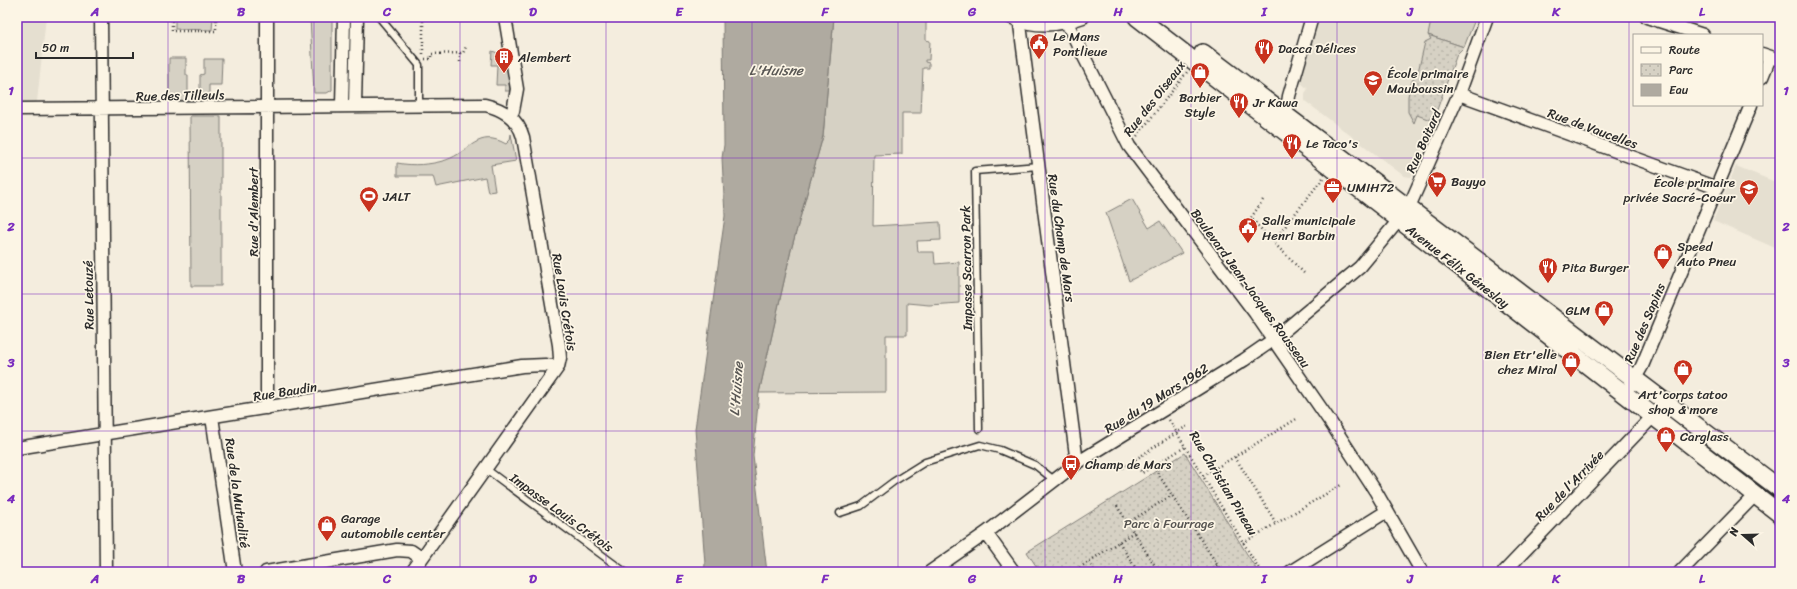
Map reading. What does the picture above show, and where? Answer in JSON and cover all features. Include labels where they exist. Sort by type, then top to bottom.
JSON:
[{"type":"main road","name":"Avenue Félix Géneslay","points":[[1137,17],[1195,62],[1282,121],[1332,168],[1404,214],[1624,394],[1780,514]]},
{"type":"main road","name":"Avenue Félix Géneslay","points":[[1155,17],[1282,121],[1404,214],[1635,380],[1780,489]]},
{"type":"street","name":"Rue Letouzé","points":[[101,17],[100,110],[106,572]]},
{"type":"street","name":"Rue d'Alembert","points":[[267,17],[267,408]]},
{"type":"street","points":[[344,17],[342,105],[485,105],[499,109],[509,115],[513,111],[517,89],[505,17]]},
{"type":"street","points":[[355,105],[357,17]]},
{"type":"street","points":[[1016,18],[1044,25],[1083,17]]},
{"type":"street","points":[[1282,121],[1312,17]]},
{"type":"street","name":"Rue Boitard","points":[[1273,340],[1360,267],[1404,214],[1459,94],[1487,17]]},
{"type":"street","points":[[1647,17],[1700,34]]},
{"type":"street","name":"Rue du Champ de Mars","points":[[1016,18],[1038,166],[1077,463]]},
{"type":"street","name":"Boulevard Jean-Jacques Rousseau","points":[[1065,20],[1130,146],[1273,340],[1329,420],[1387,511],[1422,572]]},
{"type":"street","points":[[1763,75],[1771,57]]},
{"type":"street","name":"Rue de Vaucelles","points":[[1459,94],[1716,188]]},
{"type":"street","name":"Rue des Tilleuls","points":[[17,109],[100,110],[267,108],[342,105]]},
{"type":"street","name":"Rue des Sapins","points":[[1624,394],[1635,380],[1751,106]]},
{"type":"street","name":"Rue Louis Crétois","points":[[412,572],[558,367],[560,358],[523,137],[517,124],[509,115]]},
{"type":"street","name":"Rue du 19 Mars 1962","points":[[930,572],[986,533],[1077,463],[1244,360],[1273,340]]},
{"type":"street","name":"Rue Baudin","points":[[17,448],[522,366],[545,365],[558,367]]},
{"type":"street","name":"Rue de l'Arrivée","points":[[1504,572],[1653,416],[1664,402]]},
{"type":"street","name":"Rue de la Mutualité","points":[[212,417],[235,572]]},
{"type":"street","points":[[1680,572],[1755,495]]},
{"type":"street","points":[[1290,572],[1387,511]]},
{"type":"street","points":[[986,533],[1014,572]]},
{"type":"street","points":[[266,572],[397,550],[411,551],[421,558]]},
{"type":"lane","points":[[378,17],[419,65],[419,105]]},
{"type":"lane","name":"Impasse Scarron Park","points":[[980,429],[975,171],[1038,166]]},
{"type":"lane","points":[[840,513],[861,506],[893,482],[925,462],[980,445],[1000,450],[1035,465],[1054,480]]},
{"type":"lane","name":"Impasse Louis Crétois","points":[[486,469],[625,572]]},
{"type":"path","points":[[172,17],[172,31],[216,31],[216,17]]},
{"type":"path","points":[[423,17],[423,59]]},
{"type":"path","points":[[431,59],[431,54],[463,53],[466,47]]},
{"type":"path","points":[[460,53],[460,62]]},
{"type":"path","name":"Rue des Oiseaux","points":[[1130,146],[1195,62]]},
{"type":"path","points":[[1273,242],[1332,168]]},
{"type":"path","points":[[1263,200],[1251,218],[1304,273]]},
{"type":"path","name":"Rue Christian Pineau","points":[[1163,409],[1261,572]]},
{"type":"path","points":[[1203,476],[1298,418]]},
{"type":"path","points":[[1122,468],[1187,426]]},
{"type":"path","points":[[1134,460],[1142,473],[1185,447]]},
{"type":"path","points":[[1235,457],[1276,523]]},
{"type":"path","points":[[1153,466],[1222,572]]},
{"type":"path","points":[[1243,543],[1341,485]]},
{"type":"path","points":[[1128,523],[1172,495]]},
{"type":"path","points":[[1118,506],[1159,572]]},
{"type":"path","points":[[1073,572],[1134,532]]},
{"type":"path","points":[[1119,542],[1138,572]]},
{"type":"path","points":[[1089,562],[1095,572]]},
{"type":"path","points":[[1206,572],[1218,565]]},
{"type":"shaded area","points":[[17,17],[46,17],[37,102],[17,102]]},
{"type":"shaded area","name":"École primaire Mauboussin","points":[[1318,17],[1476,17],[1464,49],[1457,54],[1411,177],[1404,176],[1305,101],[1305,93],[1308,89],[1300,82]]},
{"type":"shaded area","name":"École primaire privée Sacré-Coeur","points":[[1736,166],[1780,184],[1780,250],[1713,221]]},
{"type":"green space","points":[[175,17],[213,17],[212,30],[175,29]]},
{"type":"green space","points":[[310,17],[332,17],[332,90],[327,93],[314,93]]},
{"type":"green space","points":[[834,17],[926,17],[926,40],[930,41],[929,60],[925,60],[925,62],[929,63],[929,68],[923,68],[921,113],[902,113],[902,154],[874,155],[873,226],[940,222],[941,240],[917,241],[918,252],[934,252],[935,264],[959,262],[959,303],[929,305],[907,303],[907,335],[886,335],[886,392],[759,393],[791,250],[823,136]]},
{"type":"green space","points":[[1429,17],[1476,17],[1464,47],[1428,35],[1431,21],[1428,20]]},
{"type":"green space","points":[[1428,35],[1464,47],[1457,54],[1433,121],[1417,115],[1414,123],[1408,112],[1408,96],[1412,81],[1418,72],[1425,42],[1431,39]]},
{"type":"green space","points":[[492,51],[498,53],[505,62],[510,91],[505,91],[505,85],[496,85],[497,65],[491,65]]},
{"type":"green space","points":[[169,58],[186,58],[188,95],[182,102],[169,102]]},
{"type":"green space","points":[[204,59],[222,59],[221,85],[209,85],[209,99],[222,99],[222,102],[206,102],[200,95],[200,75],[204,74]]},
{"type":"green space","points":[[190,116],[221,116],[221,286],[191,286]]},
{"type":"green space","points":[[511,134],[516,161],[491,165],[495,191],[488,192],[485,177],[436,187],[433,176],[397,176],[397,163],[422,164],[440,162],[454,156],[481,140],[496,140],[506,144],[510,140]]},
{"type":"green space","points":[[1132,199],[1149,228],[1160,221],[1182,253],[1129,281],[1106,213]]},
{"type":"green space","name":"Parc à Fourrage","points":[[1185,453],[1258,572],[1040,572],[1027,552]]},
{"type":"water","name":"L'Huisne","points":[[723,17],[834,17],[823,136],[791,250],[759,393],[753,456],[767,572],[704,572],[705,564],[695,429],[725,216],[722,158],[724,145]]},
{"type":"place","name":"Le Mans Pontlieue","points":[[1039,60]]},
{"type":"place","name":"Dacca Délices","points":[[1264,65]]},
{"type":"place","name":"Alembert","points":[[504,74]]},
{"type":"place","name":"Barbier Style","points":[[1200,89]]},
{"type":"place","name":"École primaire Mauboussin","points":[[1373,97]]},
{"type":"place","name":"Jr Kawa","points":[[1239,119]]},
{"type":"place","name":"Le Taco's","points":[[1292,160]]},
{"type":"place","name":"Bayyo","points":[[1437,198]]},
{"type":"place","name":"UMIH72","points":[[1333,204]]},
{"type":"place","name":"École primaire privée Sacré-Coeur","points":[[1749,206]]},
{"type":"place","name":"JALT","points":[[369,213]]},
{"type":"place","name":"Salle municipale Henri Barbin","points":[[1248,244]]},
{"type":"place","name":"Speed Auto Pneu","points":[[1663,270]]},
{"type":"place","name":"Pita Burger","points":[[1548,284]]},
{"type":"place","name":"GLM","points":[[1604,327]]},
{"type":"place","name":"Bien Etr'elle chez Miral","points":[[1571,378]]},
{"type":"place","name":"Art'corps tatoo shop & more","points":[[1683,386]]},
{"type":"place","name":"Carglass","points":[[1666,453]]},
{"type":"place","name":"Champ de Mars","points":[[1071,481]]},
{"type":"place","name":"Garage automobile center","points":[[327,542]]}]
